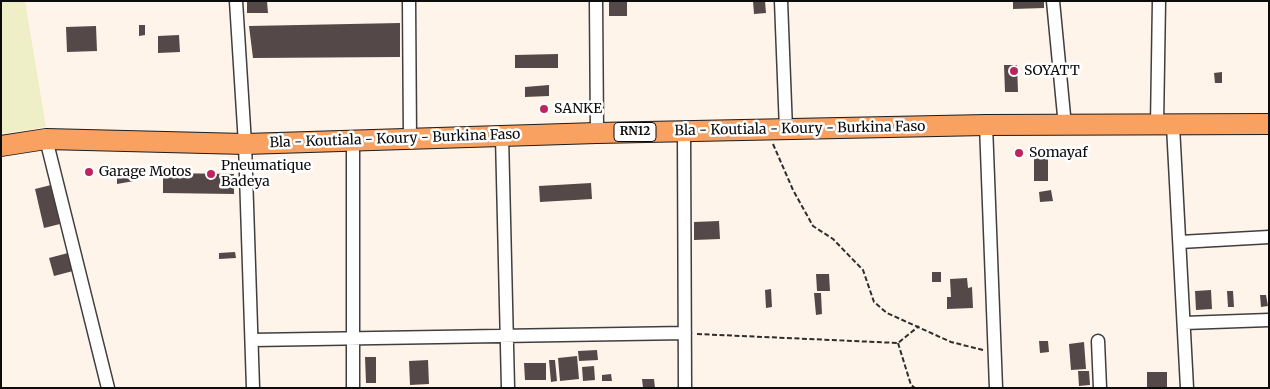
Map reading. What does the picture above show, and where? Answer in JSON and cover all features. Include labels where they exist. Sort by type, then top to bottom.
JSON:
[{"type":"main road","name":"Bla - Koutiala - Koury - Burkina Faso","points":[[1,146],[46,139],[245,144],[597,133],[986,125],[1269,124]]},
{"type":"street","points":[[236,1],[245,144],[253,388]]},
{"type":"street","points":[[409,1],[410,139]]},
{"type":"street","points":[[596,1],[597,133]]},
{"type":"street","points":[[776,130],[781,1]]},
{"type":"street","points":[[1053,1],[1065,126]]},
{"type":"street","points":[[1159,1],[1165,125],[1180,242],[1187,388]]},
{"type":"street","points":[[986,125],[996,388]]},
{"type":"street","points":[[684,132],[685,388]]},
{"type":"street","points":[[502,136],[508,388]]},
{"type":"street","points":[[46,139],[108,388]]},
{"type":"street","points":[[353,141],[353,388]]},
{"type":"street","points":[[1180,242],[1269,237]]},
{"type":"street","points":[[1184,323],[1269,320]]},
{"type":"street","points":[[252,340],[685,333]]},
{"type":"street","points":[[1098,341],[1100,388]]},
{"type":"path","points":[[776,130],[778,154],[793,190],[812,226],[833,239],[863,270],[874,302],[887,313],[951,342],[995,353]]},
{"type":"path","points":[[685,333],[898,343],[918,326]]},
{"type":"path","points":[[898,343],[911,385],[915,388]]},
{"type":"green space","points":[[1,1],[25,1],[46,127],[1,134]]},
{"type":"building","points":[[247,1],[267,1],[268,13],[247,13]]},
{"type":"building","points":[[609,1],[627,1],[627,16],[609,16]]},
{"type":"building","points":[[753,1],[765,1],[766,13],[754,14]]},
{"type":"building","points":[[1013,1],[1044,1],[1044,8],[1013,9]]},
{"type":"building","points":[[400,23],[400,57],[253,58],[249,26]]},
{"type":"building","points":[[139,25],[145,25],[145,35],[139,36]]},
{"type":"building","points":[[96,26],[97,51],[67,52],[66,27]]},
{"type":"building","points":[[179,35],[180,52],[158,53],[158,36]]},
{"type":"building","points":[[558,54],[558,68],[515,68],[515,55]]},
{"type":"building","points":[[1004,65],[1017,65],[1018,92],[1005,92]]},
{"type":"building","points":[[1222,72],[1222,83],[1215,83],[1214,73]]},
{"type":"building","points":[[549,85],[549,96],[525,97],[525,87]]},
{"type":"building","points":[[1034,151],[1048,151],[1048,181],[1034,181]]},
{"type":"building","points":[[163,173],[234,174],[234,194],[163,193]]},
{"type":"building","points":[[133,175],[134,181],[117,184],[117,178]]},
{"type":"building","points":[[591,183],[592,199],[540,202],[539,186]]},
{"type":"building","points":[[51,185],[60,224],[44,228],[35,189]]},
{"type":"building","points":[[1051,190],[1053,201],[1040,202],[1039,192]]},
{"type":"building","points":[[719,221],[720,239],[694,240],[694,222]]},
{"type":"building","points":[[235,252],[236,258],[219,259],[219,253]]},
{"type":"building","points":[[68,253],[73,271],[54,276],[49,258]]},
{"type":"building","points":[[932,272],[941,272],[941,282],[932,282]]},
{"type":"building","points":[[816,274],[829,274],[830,291],[817,291]]},
{"type":"building","points":[[967,278],[968,288],[972,287],[973,308],[947,309],[947,297],[951,297],[950,279]]},
{"type":"building","points":[[771,289],[772,307],[766,308],[765,290]]},
{"type":"building","points":[[1211,290],[1212,309],[1196,310],[1195,291]]},
{"type":"building","points":[[1227,291],[1233,291],[1234,307],[1228,307]]},
{"type":"building","points":[[814,293],[821,293],[822,314],[816,315]]},
{"type":"building","points":[[1260,295],[1266,295],[1268,306],[1261,307]]},
{"type":"building","points":[[1039,341],[1048,341],[1049,352],[1040,353]]},
{"type":"building","points":[[1084,342],[1086,369],[1071,370],[1069,344]]},
{"type":"building","points":[[597,350],[598,360],[579,361],[578,351]]},
{"type":"building","points":[[577,356],[579,379],[560,381],[558,358]]},
{"type":"building","points":[[365,357],[376,357],[376,383],[366,383]]},
{"type":"building","points":[[428,360],[429,384],[410,385],[409,361]]},
{"type":"building","points":[[549,360],[555,360],[557,381],[551,382]]},
{"type":"building","points":[[524,363],[546,363],[546,380],[525,380]]},
{"type":"building","points":[[594,366],[595,380],[583,381],[582,367]]},
{"type":"building","points":[[1078,371],[1089,371],[1090,385],[1079,386]]},
{"type":"building","points":[[1147,372],[1167,372],[1167,388],[1147,388]]},
{"type":"building","points":[[611,374],[612,381],[602,381],[602,375]]},
{"type":"building","points":[[642,379],[654,379],[655,388],[643,388]]},
{"type":"place","name":"SOYATT","points":[[1014,71]]},
{"type":"place","name":"SANKE","points":[[544,109]]},
{"type":"place","name":"Somayaf","points":[[1019,153]]},
{"type":"place","name":"Garage Motos","points":[[89,172]]},
{"type":"place","name":"Pneumatique Badeya","points":[[211,174]]}]
